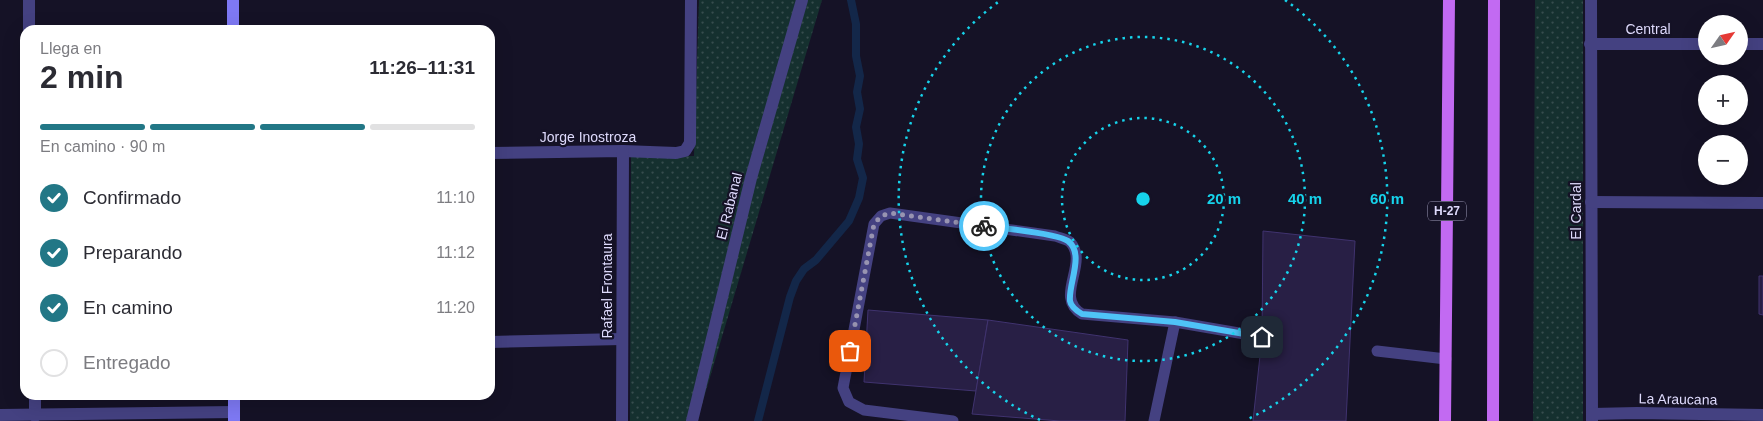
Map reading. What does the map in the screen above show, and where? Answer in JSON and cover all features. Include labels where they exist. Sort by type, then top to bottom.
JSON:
[{"type":"main road","points":[[233,0],[233,25]]},
{"type":"main road","name":"H-27","points":[[1445,421],[1449,0]]},
{"type":"main road","points":[[1493,421],[1494,0]]},
{"type":"main road","points":[[234,400],[234,417]]},
{"type":"street","points":[[29,0],[29,25]]},
{"type":"street","name":"Jorge Inostroza","points":[[495,153],[685,152],[690,143],[691,0]]},
{"type":"street","name":"El Rabanal","points":[[692,421],[751,178],[802,0]]},
{"type":"street","name":"El Cardal","points":[[1591,0],[1592,417]]},
{"type":"street","name":"Central","points":[[1590,44],[1698,44]]},
{"type":"street","points":[[1748,44],[1763,44]]},
{"type":"street","name":"Rafael Frontaura","points":[[622,421],[623,151]]},
{"type":"street","points":[[1591,202],[1763,203]]},
{"type":"street","points":[[495,342],[622,339]]},
{"type":"street","points":[[35,400],[35,416]]},
{"type":"street","name":"La Araucana","points":[[1592,417],[1638,413],[1763,415]]},
{"type":"street","points":[[0,415],[234,417]]},
{"type":"lane","points":[[953,421],[864,410],[849,402],[843,388],[874,224],[881,216],[890,213],[1055,236],[1069,241],[1075,250],[1070,301],[1074,310],[1082,314],[1175,322],[1262,337]]},
{"type":"lane","points":[[1154,421],[1175,322]]},
{"type":"lane","points":[[1377,351],[1446,358]]},
{"type":"green space","points":[[699,0],[822,0],[697,421],[630,421],[631,157],[694,156]]},
{"type":"green space","points":[[1535,0],[1583,0],[1583,421],[1533,421]]},
{"type":"building","points":[[1263,231],[1355,241],[1346,421],[1253,421],[1262,337]]},
{"type":"building","points":[[1759,276],[1763,276],[1763,315],[1759,314]]},
{"type":"building","points":[[868,310],[988,320],[976,391],[864,382]]},
{"type":"building","points":[[988,320],[1128,340],[1125,421],[1060,421],[972,414]]},
{"type":"waterway","points":[[758,421],[790,297],[796,281],[804,269],[816,260],[849,221],[859,198],[863,178],[857,159],[859,144],[856,127],[860,109],[857,92],[860,76],[856,56],[856,24],[851,0]]},
{"type":"way so far","points":[[850,351],[874,224],[881,216],[890,213],[984,226]]},
{"type":"route","points":[[984,226],[1055,236],[1069,241],[1075,250],[1070,301],[1074,310],[1082,314],[1175,322],[1262,337]]}]
